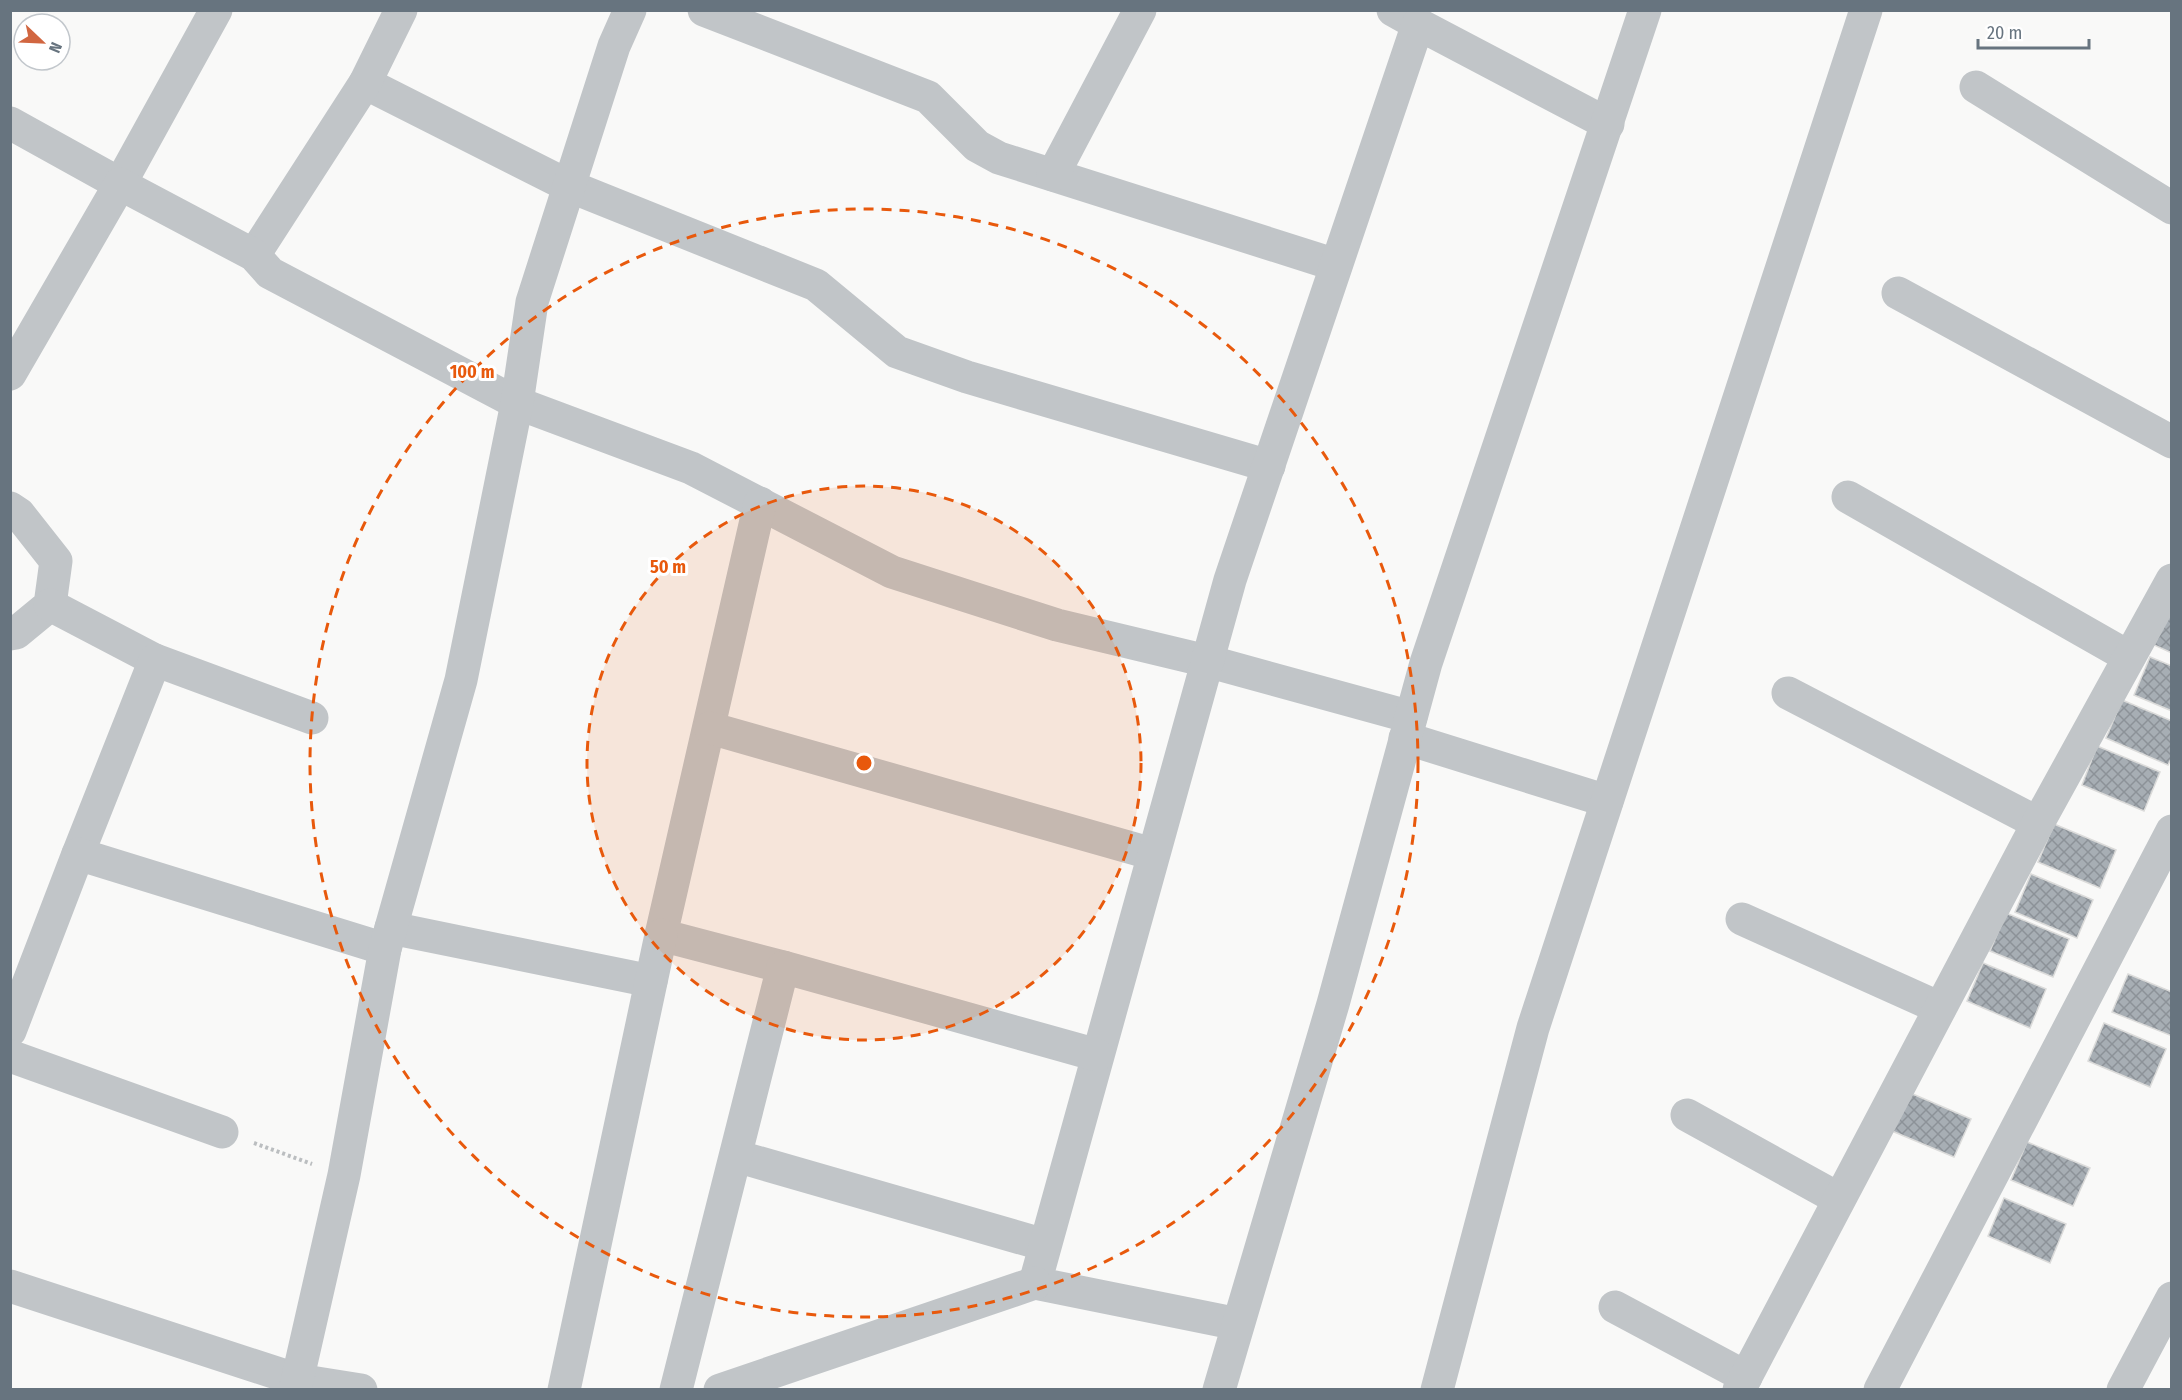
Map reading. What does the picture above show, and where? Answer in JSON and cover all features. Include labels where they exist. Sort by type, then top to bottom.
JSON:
[{"type":"street","points":[[12,369],[120,184],[216,10]]},
{"type":"street","points":[[254,255],[364,83],[401,10]]},
{"type":"street","points":[[296,1385],[344,1175],[388,939],[461,680],[517,403],[532,302],[614,46],[630,10]]},
{"type":"street","points":[[704,10],[928,97],[977,146],[999,158],[1336,265]]},
{"type":"street","points":[[1053,175],[1140,10]]},
{"type":"street","points":[[1219,1389],[1333,1004],[1426,663],[1645,10]]},
{"type":"street","points":[[1437,1389],[1533,1028],[1866,10]]},
{"type":"street","points":[[1035,1283],[1230,580],[1336,265],[1406,17],[1608,124]]},
{"type":"street","points":[[364,83],[569,186],[816,285],[897,352],[967,377],[1269,466]]},
{"type":"street","points":[[1976,87],[2172,208]]},
{"type":"street","points":[[10,123],[254,255],[270,273],[517,403],[691,468],[892,572],[1057,625],[1207,661],[1408,727],[1607,801]]},
{"type":"street","points":[[1898,292],[2172,442]]},
{"type":"street","points":[[1848,497],[2129,657]]},
{"type":"street","points":[[564,1389],[661,935],[760,503]]},
{"type":"street","points":[[10,508],[19,514],[56,561],[50,605],[16,633],[10,634]]},
{"type":"street","points":[[1615,1307],[1742,1383],[2038,823],[2172,580]]},
{"type":"street","points":[[50,605],[155,660],[312,718]]},
{"type":"street","points":[[10,1031],[155,660]]},
{"type":"street","points":[[1788,693],[2038,823]]},
{"type":"street","points":[[710,728],[1154,854]]},
{"type":"street","points":[[1880,1389],[2168,844]]},
{"type":"street","points":[[78,854],[388,939],[651,981]]},
{"type":"street","points":[[1743,919],[1940,1008]]},
{"type":"street","points":[[661,935],[1097,1054]]},
{"type":"street","points":[[676,1389],[783,967]]},
{"type":"street","points":[[10,1056],[222,1132]]},
{"type":"street","points":[[1687,1115],[1839,1198]]},
{"type":"street","points":[[736,1156],[1045,1245]]},
{"type":"street","points":[[720,1389],[1035,1283],[1238,1324]]},
{"type":"street","points":[[10,1286],[296,1385],[360,1389]]},
{"type":"street","points":[[2123,1389],[2168,1313]]},
{"type":"path","points":[[222,1132],[344,1175]]},
{"type":"building","points":[[2172,608],[2172,653],[2154,645]]},
{"type":"building","points":[[2150,657],[2172,666],[2172,711],[2134,695]]},
{"type":"building","points":[[2122,700],[2172,721],[2172,757],[2168,765],[2106,738]]},
{"type":"building","points":[[2097,746],[2160,772],[2144,811],[2082,785]]},
{"type":"building","points":[[2054,824],[2116,850],[2100,888],[2038,862]]},
{"type":"building","points":[[2031,874],[2093,900],[2077,938],[2015,912]]},
{"type":"building","points":[[2006,913],[2069,939],[2053,977],[1990,951]]},
{"type":"building","points":[[1983,963],[2046,989],[2030,1028],[1967,1001]]},
{"type":"building","points":[[2128,974],[2172,992],[2172,1036],[2112,1012]]},
{"type":"building","points":[[2104,1023],[2166,1049],[2150,1087],[2088,1061]]},
{"type":"building","points":[[1908,1092],[1971,1119],[1954,1157],[1892,1131]]},
{"type":"building","points":[[2027,1142],[2090,1168],[2073,1206],[2011,1180]]},
{"type":"building","points":[[2004,1198],[2066,1224],[2050,1263],[1988,1236]]}]
